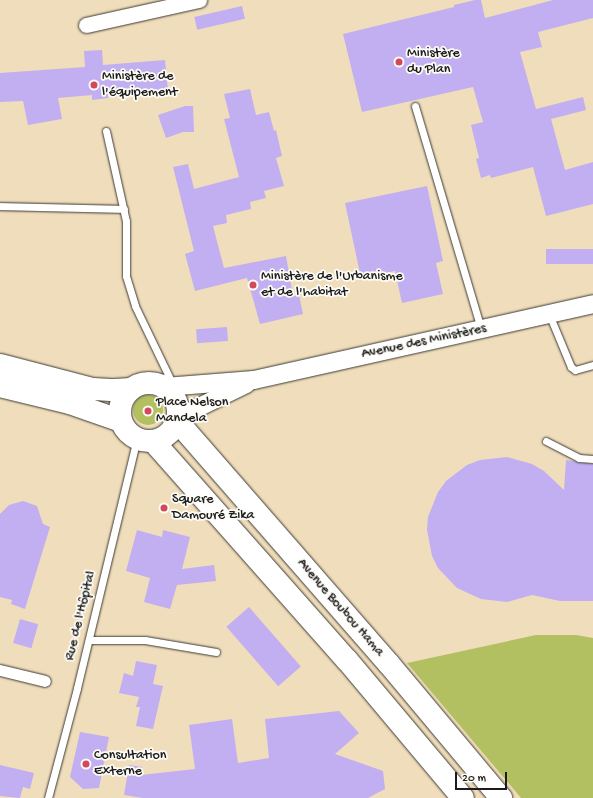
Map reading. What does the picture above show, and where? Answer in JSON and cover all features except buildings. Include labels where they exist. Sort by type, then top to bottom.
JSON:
[{"type":"main road","points":[[0,365],[93,389],[131,389]]},
{"type":"main road","points":[[148,382],[169,386],[177,400],[178,419],[168,434],[145,440],[125,428],[121,421],[120,407],[126,394],[131,389],[139,384],[148,382]]},
{"type":"main road","points":[[0,386],[70,403],[121,421]]},
{"type":"main road","name":"Avenue Boubou Hama","points":[[178,419],[384,658],[501,798]]},
{"type":"main road","name":"Avenue Boubou Hama","points":[[145,440],[347,660],[463,798]]},
{"type":"street","points":[[86,25],[199,0]]},
{"type":"street","name":"Avenue des Ministères","points":[[169,386],[254,380],[593,304]]},
{"type":"street","name":"Avenue des Ministères","points":[[178,419],[254,380]]},
{"type":"street","points":[[0,670],[45,681]]},
{"type":"lane","points":[[415,106],[481,330]]},
{"type":"lane","points":[[106,131],[126,221],[126,276],[135,306],[169,386]]},
{"type":"lane","points":[[0,206],[124,209]]},
{"type":"lane","points":[[549,314],[571,367],[575,370],[593,365]]},
{"type":"lane","name":"Rue de l'Hôpital","points":[[48,798],[89,640],[145,440]]},
{"type":"lane","points":[[546,441],[579,458],[593,459]]},
{"type":"lane","points":[[89,640],[145,640],[216,652]]},
{"type":"green space","name":"Place Nelson Mandela","points":[[148,395],[154,396],[162,404],[162,416],[154,424],[148,425],[142,424],[134,416],[133,410],[134,404],[142,396]]},
{"type":"green space","points":[[536,635],[576,635],[593,638],[593,798],[521,798],[407,663]]},
{"type":"place","name":"Ministère du Plan","points":[[399,62]]},
{"type":"place","name":"Ministère de l'équipement","points":[[94,85]]},
{"type":"place","name":"Ministère de l'Urbanisme et de l'habitat","points":[[253,285]]},
{"type":"place","name":"Place Nelson Mandela","points":[[148,411]]},
{"type":"place","name":"Square Damouré Zika","points":[[164,508]]},
{"type":"place","name":"Consultation Externe","points":[[86,764]]}]
